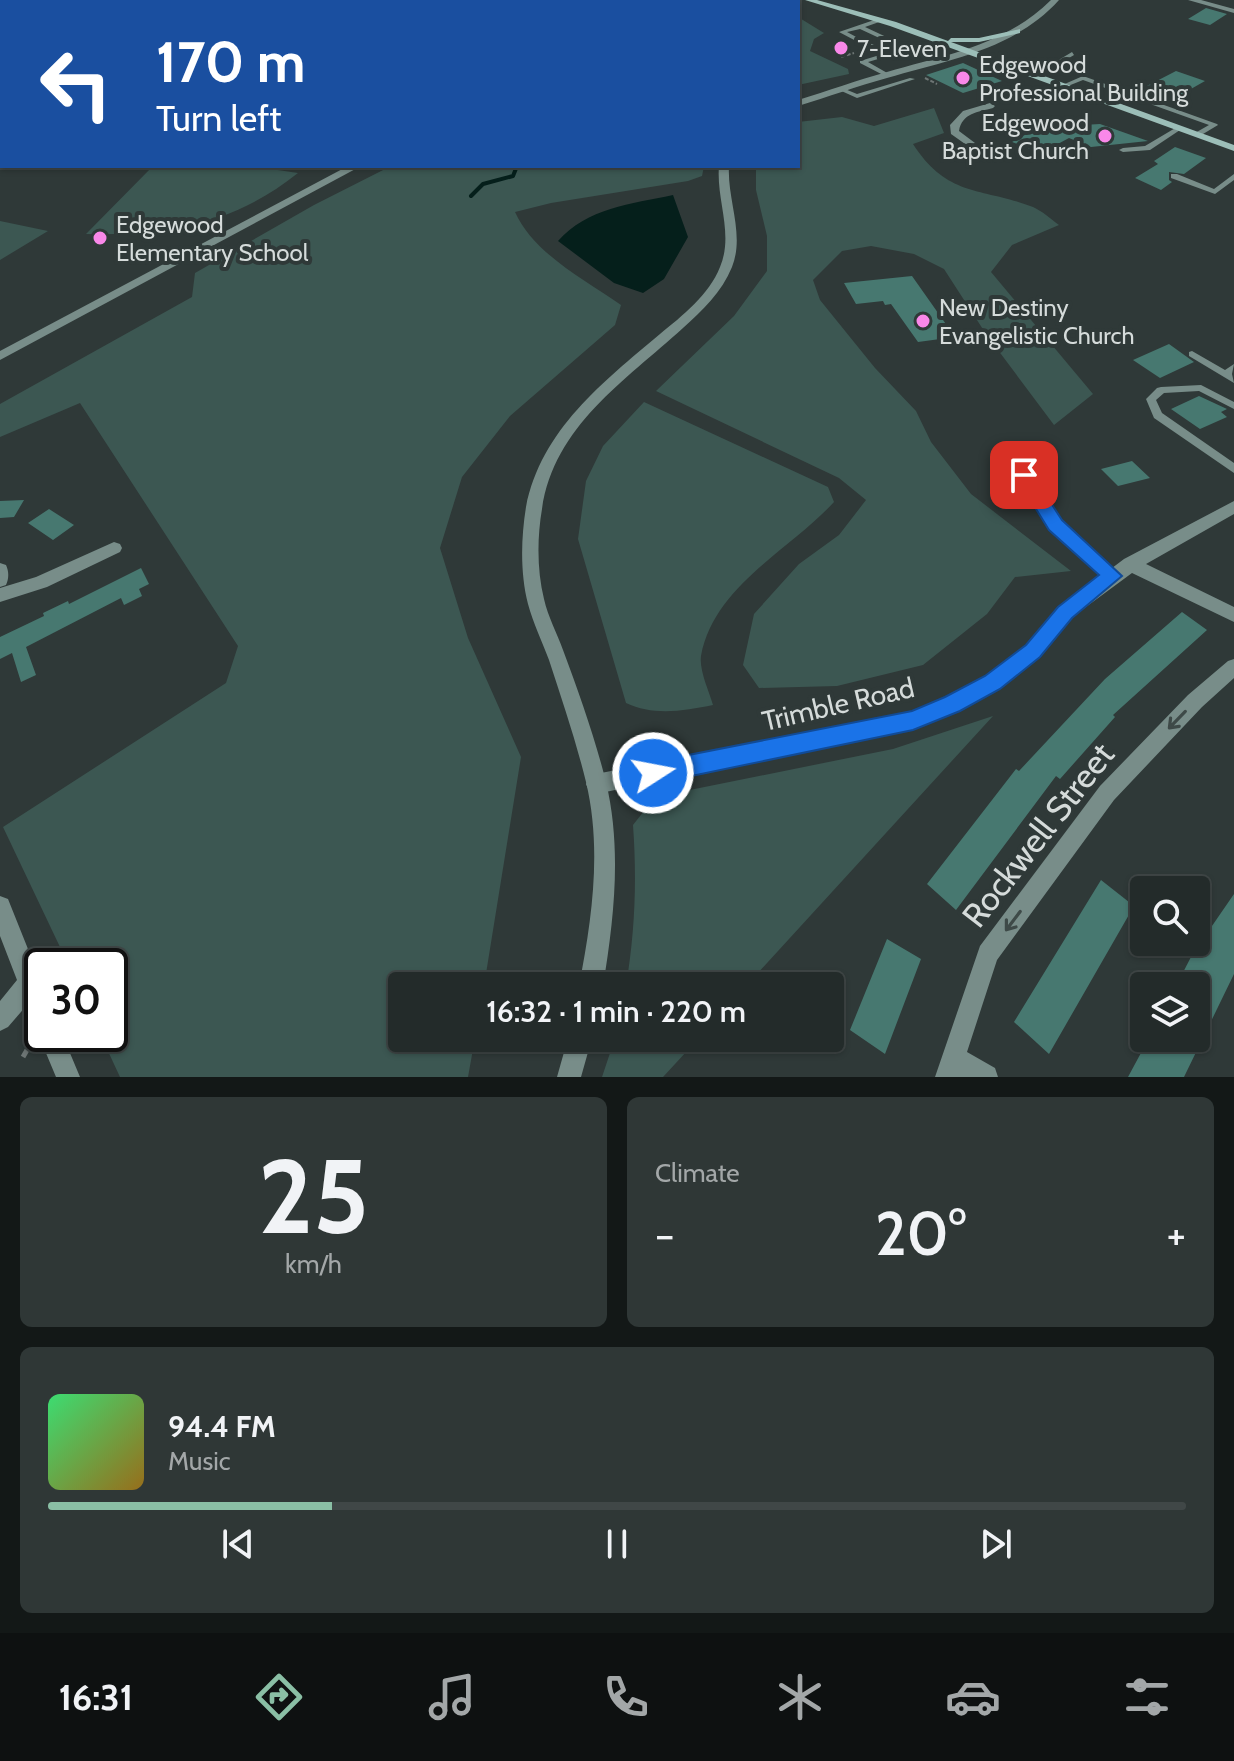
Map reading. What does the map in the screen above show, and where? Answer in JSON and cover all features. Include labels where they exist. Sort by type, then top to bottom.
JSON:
[{"type":"main road","points":[[809,0],[915,32],[1234,148]]},
{"type":"main road","points":[[915,32],[943,39],[971,41],[1017,31]]},
{"type":"main road","points":[[1001,38],[995,51],[1014,68]]},
{"type":"street","points":[[800,102],[1001,38],[1042,15],[1055,0]]},
{"type":"street","points":[[1192,0],[1234,11]]},
{"type":"street","points":[[978,149],[954,132],[955,124],[964,113],[990,106]]},
{"type":"street","points":[[0,356],[352,168]]},
{"type":"street","points":[[592,972],[605,847],[596,784],[534,593],[531,549],[535,504],[546,469],[567,427],[600,393],[697,308],[724,271],[732,253],[733,228],[724,168]]},
{"type":"street","name":"Trimble Road","points":[[596,784],[913,720],[953,704],[992,682],[1033,651],[1065,613],[1112,576],[1234,507]]},
{"type":"street","points":[[0,595],[41,582],[114,548]]},
{"type":"street","points":[[1130,564],[1234,615]]},
{"type":"street","points":[[0,570],[0,580]]},
{"type":"street","name":"Rockwell Street","points":[[950,1068],[988,954],[1107,793],[1195,701],[1234,667]]},
{"type":"street","points":[[0,907],[24,968]]},
{"type":"street","points":[[0,1019],[24,990]]},
{"type":"street","points":[[58,1052],[68,1077]]},
{"type":"street","points":[[569,1077],[576,1052]]},
{"type":"street","points":[[950,1068],[986,1077]]},
{"type":"lane","points":[[880,20],[842,32],[881,44]]},
{"type":"lane","points":[[860,27],[881,44]]},
{"type":"lane","points":[[881,44],[862,62],[887,75]]},
{"type":"lane","points":[[1035,76],[1072,54]]},
{"type":"lane","points":[[1063,86],[1083,78],[1215,125],[1198,135]]},
{"type":"lane","points":[[840,89],[857,96],[912,79]]},
{"type":"lane","points":[[1123,150],[1147,148],[1179,128]]},
{"type":"lane","points":[[1174,176],[1215,192],[1234,176]]},
{"type":"lane","points":[[1192,354],[1231,374]]},
{"type":"lane","points":[[1234,406],[1201,388],[1161,390],[1151,399],[1158,415],[1234,469]]},
{"type":"lane","points":[[1024,475],[1055,525],[1112,576]]},
{"type":"shaded area","points":[[800,18],[824,33],[814,39],[810,51],[848,69],[849,74],[800,85]]},
{"type":"shaded area","points":[[934,108],[944,133],[913,144],[939,174],[967,188],[1033,207],[1059,225],[1012,245],[991,272],[1093,394],[1054,425],[986,334],[944,269],[914,254],[871,246],[842,251],[813,280],[820,300],[875,368],[916,411],[931,442],[971,494],[1071,571],[1015,577],[987,614],[923,665],[837,686],[759,688],[743,665],[754,614],[799,564],[839,535],[866,500],[839,478],[656,391],[734,316],[767,271],[767,236],[756,190],[756,168],[800,168],[800,122],[842,117],[874,126]]},
{"type":"shaded area","points":[[151,168],[264,168],[298,173],[249,205],[198,224],[144,233],[86,234]]},
{"type":"shaded area","points":[[387,168],[704,168],[702,176],[688,181],[551,203],[515,212],[523,227],[547,253],[621,305],[615,325],[510,416],[462,477],[440,548],[468,638],[521,757],[486,972],[388,972],[388,1052],[472,1052],[468,1077],[120,1077],[108,1052],[128,1052],[128,948],[60,948],[3,827],[226,683],[238,646],[80,403],[0,437],[0,404],[192,297],[195,273],[314,205]]},
{"type":"shaded area","points":[[673,195],[688,237],[664,279],[643,293],[614,283],[558,241],[582,221],[596,214]]},
{"type":"shaded area","points":[[0,221],[48,231],[0,260]]},
{"type":"shaded area","points":[[644,402],[828,487],[834,502],[756,571],[721,609],[709,631],[701,656],[713,705],[658,711],[626,703],[578,539],[586,481],[603,446]]},
{"type":"shaded area","points":[[993,716],[759,972],[628,972],[634,906],[633,825],[655,797],[893,749]]},
{"type":"shaded area","points":[[610,1052],[686,1052],[663,1077],[602,1077]]},
{"type":"building","points":[[1206,8],[1227,14],[1210,25],[1188,19]]},
{"type":"building","name":"Edgewood Professional Building","points":[[963,63],[1002,81],[963,93],[926,75]]},
{"type":"building","points":[[1176,71],[1205,81],[1175,98],[1146,90],[1148,88],[1145,87]]},
{"type":"building","name":"Edgewood Baptist Church","points":[[1058,117],[1083,125],[1100,124],[1148,141],[1091,147],[1069,138],[1041,153],[1012,142]]},
{"type":"building","points":[[1175,147],[1206,158],[1184,174],[1169,172],[1172,182],[1161,190],[1135,178],[1158,164],[1154,161]]},
{"type":"building","name":"New Destiny Evangelistic Church","points":[[912,276],[955,337],[918,342],[891,304],[885,305],[883,301],[856,304],[844,283]]},
{"type":"building","points":[[1169,344],[1194,362],[1160,378],[1133,360]]},
{"type":"building","points":[[1199,396],[1227,409],[1221,412],[1227,417],[1200,429],[1171,409]]},
{"type":"building","points":[[1132,461],[1150,478],[1118,486],[1101,469]]},
{"type":"building","points":[[24,500],[14,517],[0,518],[0,501]]},
{"type":"building","points":[[49,509],[74,525],[53,540],[28,523]]},
{"type":"building","points":[[141,568],[149,584],[139,589],[142,596],[124,605],[121,598],[26,647],[36,675],[21,682],[12,653],[0,659],[0,637],[44,616],[43,613],[68,601],[69,604]]},
{"type":"building","points":[[1182,612],[1207,630],[1113,715],[1115,717],[1060,779],[1056,776],[956,910],[927,884],[1016,769],[1019,771],[1105,679]]},
{"type":"building","points":[[1101,880],[1130,903],[1130,913],[1049,1054],[1014,1022]]},
{"type":"building","points":[[1234,894],[1234,974],[1210,1023],[1210,972],[1183,972],[1191,956],[1210,956],[1210,929]]},
{"type":"building","points":[[887,939],[921,959],[885,1054],[850,1030]]},
{"type":"building","points":[[1141,1052],[1196,1052],[1184,1077],[1128,1077]]},
{"type":"waterway","points":[[471,196],[483,184],[513,176],[516,168]]},
{"type":"place","name":"7-Eleven","points":[[841,48]]},
{"type":"place","name":"Edgewood Professional Building","points":[[963,78]]},
{"type":"place","name":"Edgewood Baptist Church","points":[[1105,136]]},
{"type":"place","name":"Edgewood Elementary School","points":[[100,238]]},
{"type":"place","name":"New Destiny Evangelistic Church","points":[[923,321]]},
{"type":"route","points":[[653,773],[913,720],[953,704],[992,682],[1033,651],[1065,613],[1112,576],[1055,525],[1024,475]]}]
